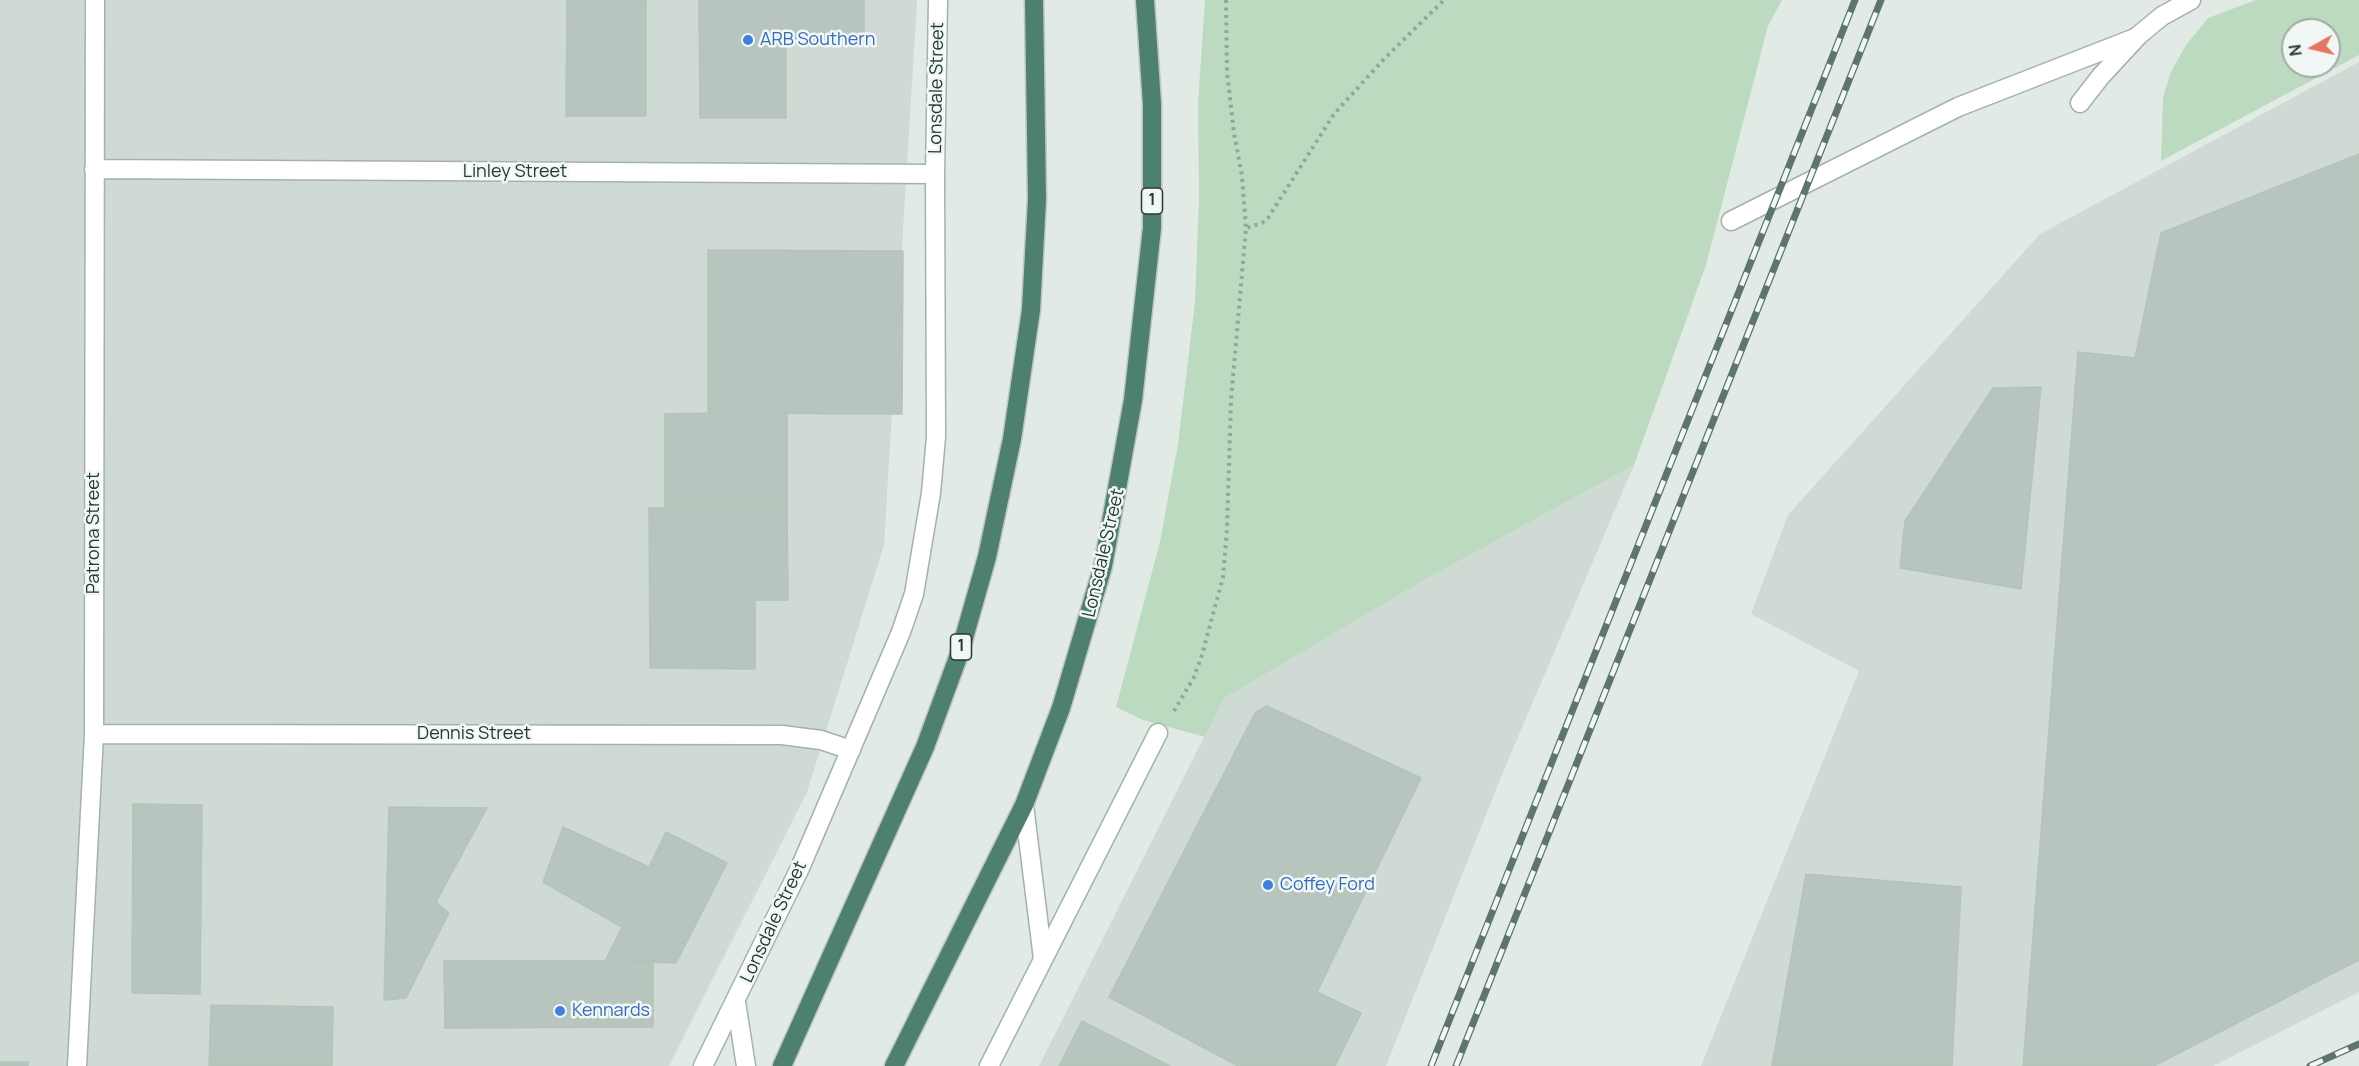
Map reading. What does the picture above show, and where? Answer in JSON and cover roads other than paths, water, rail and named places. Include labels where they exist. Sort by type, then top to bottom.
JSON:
[{"type":"highway","name":"1","points":[[782,1066],[925,747],[960,652],[987,557],[1012,439],[1031,310],[1037,199],[1034,0]]},
{"type":"highway","name":"Lonsdale Street","points":[[894,1066],[1024,805],[1061,708],[1103,566],[1133,400],[1152,228],[1152,104],[1145,0]]},
{"type":"street","name":"Patrona Street","points":[[77,1066],[94,734],[95,0]]},
{"type":"street","name":"Lonsdale Street","points":[[703,1066],[800,868],[914,594],[931,493],[937,407],[935,174],[938,0]]},
{"type":"street","points":[[2080,103],[2135,38],[2162,16],[2191,0]]},
{"type":"street","points":[[1731,221],[1958,107],[2135,38]]},
{"type":"street","name":"Linley Street","points":[[94,169],[935,174]]},
{"type":"street","points":[[989,1066],[1158,733]]},
{"type":"street","name":"Dennis Street","points":[[94,734],[782,735],[821,740],[851,750]]},
{"type":"street","points":[[1024,805],[1043,959]]},
{"type":"street","points":[[736,1002],[746,1066]]},
{"type":"railway","points":[[1431,1066],[1855,0]]},
{"type":"railway","points":[[1456,1066],[1881,0]]},
{"type":"railway","points":[[2310,1066],[2359,1044]]},
{"type":"place","name":"ARB Southern","points":[[748,40]]},
{"type":"place","name":"Coffey Ford","points":[[1268,885]]},
{"type":"place","name":"Kennards","points":[[560,1011]]}]
